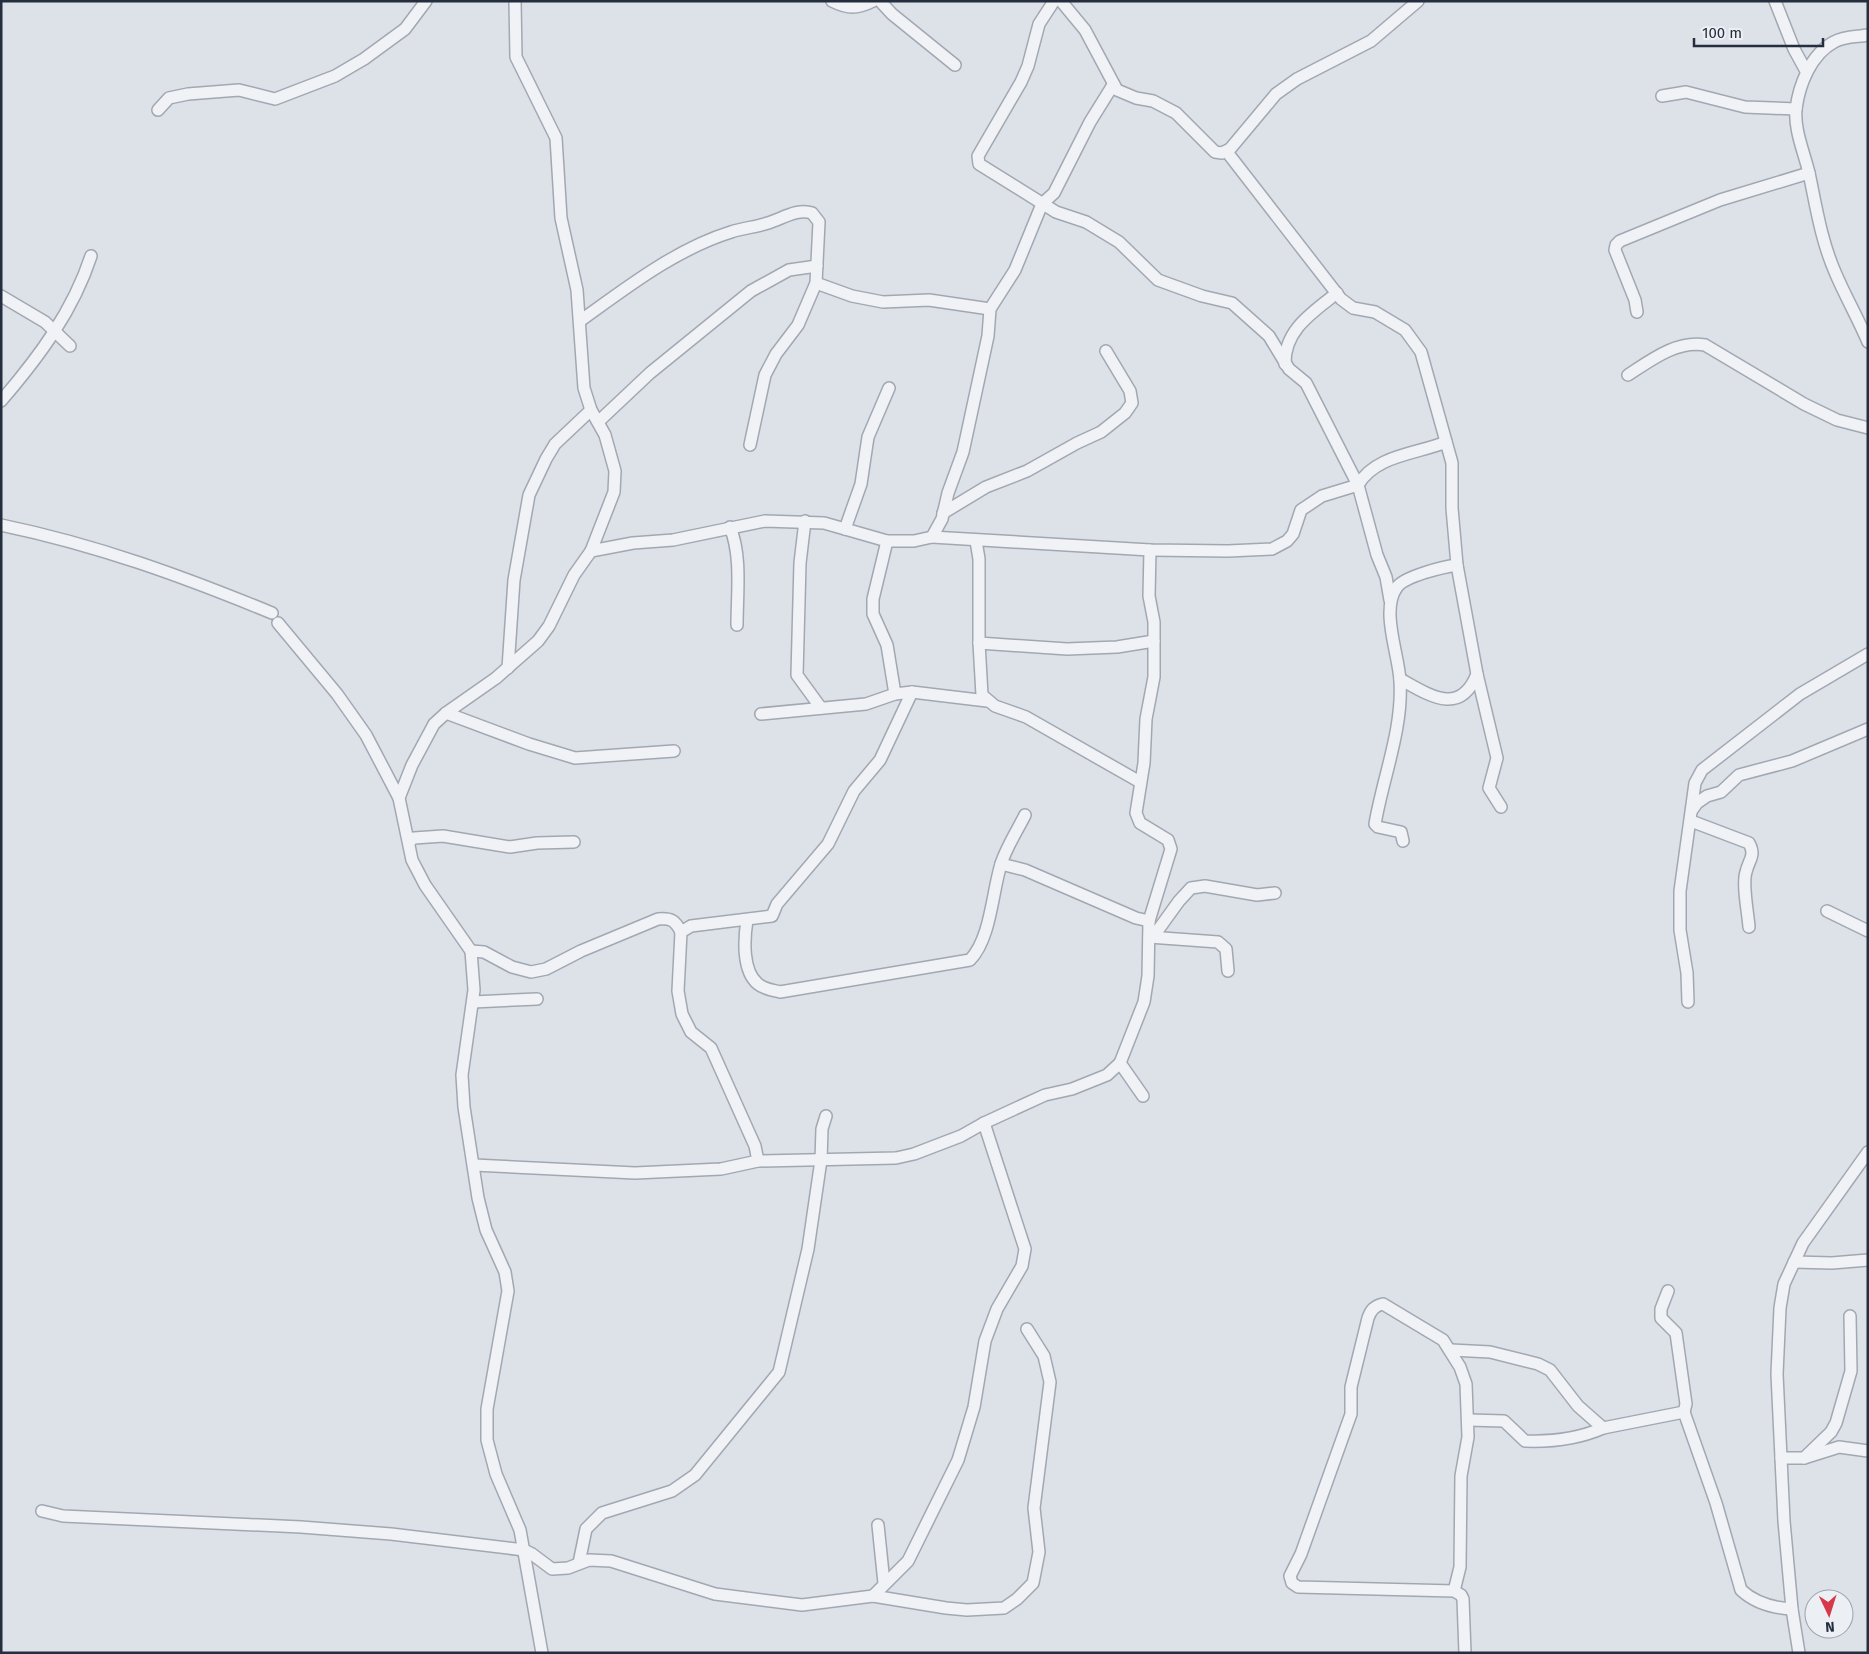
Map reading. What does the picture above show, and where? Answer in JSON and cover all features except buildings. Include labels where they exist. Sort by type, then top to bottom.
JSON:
[{"type":"street","points":[[158,110],[165,101],[177,95],[239,90],[275,100],[335,76],[364,59],[405,28],[426,1]]},
{"type":"street","points":[[399,798],[412,765],[428,733],[446,713],[508,668],[538,641],[549,626],[574,575],[592,551],[606,517],[615,484],[615,471],[608,446],[591,410],[582,371],[580,321],[569,247],[561,218],[556,138],[547,116],[524,76],[516,57],[515,1]]},
{"type":"street","points":[[832,1],[844,7],[853,8],[872,1]]},
{"type":"street","points":[[880,1],[892,14],[955,65]]},
{"type":"street","points":[[1054,1],[1039,24],[1028,66],[1021,82],[977,158],[979,164],[1056,212],[1086,222],[1119,242],[1158,280],[1202,296],[1232,303],[1269,336],[1285,364],[1306,383],[1358,485],[1377,555],[1386,577],[1400,679],[1401,702],[1395,737],[1381,787],[1375,824],[1378,827],[1402,832],[1403,841]]},
{"type":"street","points":[[1061,1],[1085,30],[1101,56],[1113,85],[1128,95],[1153,101],[1176,113],[1215,152],[1227,152],[1276,94],[1297,79],[1370,42],[1418,1]]},
{"type":"street","points":[[1775,1],[1794,49],[1806,71]]},
{"type":"street","points":[[1868,35],[1841,38],[1831,43],[1806,71],[1796,109],[1797,126],[1809,173],[1818,221],[1832,264],[1868,342]]},
{"type":"street","points":[[932,536],[943,513],[963,452],[988,336],[990,309],[1014,270],[1042,204],[1054,192],[1090,122],[1113,85]]},
{"type":"street","points":[[1662,96],[1686,92],[1745,107],[1796,109]]},
{"type":"street","points":[[1227,152],[1337,293],[1354,308],[1372,310],[1401,327],[1415,342],[1423,359],[1453,472],[1452,508],[1457,565],[1477,674],[1497,758],[1489,788],[1501,807]]},
{"type":"street","points":[[1638,312],[1616,250],[1616,245],[1620,241],[1720,200],[1809,173]]},
{"type":"street","points":[[580,321],[632,283],[696,247],[730,232],[769,223],[797,212],[812,213],[819,222],[816,283],[798,325],[776,354],[765,374],[750,445]]},
{"type":"street","points":[[1,401],[38,358],[56,330],[82,283],[90,256]]},
{"type":"street","points":[[598,422],[650,373],[751,291],[789,270],[817,266]]},
{"type":"street","points":[[816,283],[852,296],[883,302],[929,300],[990,309]]},
{"type":"street","points":[[1285,364],[1287,345],[1293,332],[1302,320],[1337,293]]},
{"type":"street","points":[[1,296],[56,330],[70,346]]},
{"type":"street","points":[[1628,375],[1652,359],[1677,347],[1696,343],[1705,345],[1804,404],[1837,420],[1868,428]]},
{"type":"street","points":[[943,513],[986,487],[1027,471],[1076,443],[1101,432],[1126,413],[1132,403],[1130,391],[1106,352]]},
{"type":"street","points":[[845,529],[861,484],[868,437],[888,388]]},
{"type":"street","points":[[508,668],[514,580],[529,495],[555,444],[591,410]]},
{"type":"street","points":[[592,551],[633,543],[673,540],[730,527],[765,522],[805,521],[824,523],[887,541],[914,542],[932,536],[976,541],[1150,550],[1228,552],[1272,549],[1287,541],[1293,534],[1301,510],[1322,496],[1358,485],[1363,475],[1374,467],[1446,442]]},
{"type":"street","points":[[805,521],[800,562],[796,674],[821,708]]},
{"type":"street","points":[[1,525],[108,551],[158,568],[275,618],[337,694],[366,735],[399,798],[412,860],[425,885],[472,951],[474,1002],[462,1076],[464,1107],[482,1216],[505,1272],[508,1291],[487,1409],[487,1440],[496,1474],[520,1530],[542,1653]]},
{"type":"street","points":[[730,527],[734,535],[736,562],[737,625]]},
{"type":"street","points":[[887,541],[873,599],[873,614],[887,645],[895,694]]},
{"type":"street","points":[[976,541],[979,559],[978,643],[982,695],[986,701]]},
{"type":"street","points":[[474,1165],[635,1173],[721,1168],[758,1161],[866,1160],[914,1154],[961,1136],[984,1123],[1045,1096],[1072,1089],[1107,1075],[1120,1063],[1144,1002],[1151,937],[1149,921],[1171,849],[1168,840],[1137,820],[1140,782],[1144,763],[1146,719],[1154,677],[1154,641],[1149,596],[1150,550]]},
{"type":"street","points":[[1390,600],[1397,587],[1405,580],[1457,565]]},
{"type":"street","points":[[978,643],[1067,650],[1117,647],[1154,641]]},
{"type":"street","points":[[1688,1002],[1687,973],[1680,930],[1679,910],[1694,783],[1702,770],[1800,694],[1868,654]]},
{"type":"street","points":[[1400,679],[1428,694],[1445,700],[1456,699],[1473,685],[1477,674]]},
{"type":"street","points":[[761,714],[866,704],[895,694],[912,692],[986,701],[1026,717],[1140,782]]},
{"type":"street","points":[[681,932],[691,926],[772,916],[777,904],[828,844],[854,791],[880,760],[912,692]]},
{"type":"street","points":[[446,713],[519,741],[575,758],[674,751]]},
{"type":"street","points":[[1691,816],[1697,803],[1707,796],[1721,792],[1739,775],[1792,761],[1868,729]]},
{"type":"street","points":[[747,920],[744,938],[750,970],[756,983],[765,989],[780,992],[965,962],[976,954],[991,909],[1001,864],[1025,815]]},
{"type":"street","points":[[1691,816],[1750,843],[1753,858],[1745,873],[1748,927]]},
{"type":"street","points":[[408,842],[414,838],[443,836],[510,847],[537,843],[574,842]]},
{"type":"street","points":[[1001,864],[1025,870],[1136,918],[1149,921]]},
{"type":"street","points":[[1151,937],[1191,888],[1205,886],[1258,895],[1275,893]]},
{"type":"street","points":[[1827,911],[1868,930]]},
{"type":"street","points":[[472,951],[484,952],[512,967],[531,972],[546,969],[581,951],[658,919],[669,918],[676,922],[681,932],[678,991],[682,1014],[691,1032],[710,1048],[755,1146],[758,1161]]},
{"type":"street","points":[[1151,937],[1218,942],[1226,948],[1228,971]]},
{"type":"street","points":[[474,1002],[537,999]]},
{"type":"street","points":[[1120,1063],[1143,1096]]},
{"type":"street","points":[[579,1563],[586,1529],[602,1513],[672,1491],[695,1475],[779,1372],[808,1249],[821,1160],[822,1129],[826,1116]]},
{"type":"street","points":[[873,1596],[908,1561],[958,1460],[974,1407],[985,1341],[997,1309],[1022,1266],[1025,1249],[984,1123]]},
{"type":"street","points":[[1799,1653],[1792,1609],[1776,1374],[1780,1308],[1784,1284],[1794,1262],[1822,1213],[1868,1152]]},
{"type":"street","points":[[1794,1262],[1832,1263],[1868,1260]]},
{"type":"street","points":[[1668,1290],[1661,1310],[1661,1318],[1676,1333],[1686,1404],[1684,1412],[1716,1503],[1742,1590],[1751,1599],[1779,1608],[1792,1609]]},
{"type":"street","points":[[1454,1592],[1460,1567],[1461,1476],[1468,1437],[1466,1384],[1452,1350],[1443,1340],[1383,1304],[1371,1310],[1351,1387],[1351,1414],[1301,1554],[1290,1576],[1298,1587],[1454,1592],[1461,1595],[1463,1599],[1465,1653]]},
{"type":"street","points":[[1804,1458],[1831,1432],[1836,1423],[1851,1371],[1850,1316]]},
{"type":"street","points":[[42,1511],[63,1516],[301,1527],[381,1533],[524,1550],[552,1569],[568,1568],[589,1560],[611,1561],[715,1594],[802,1605],[873,1596],[967,1610],[1004,1608],[1033,1583],[1038,1552],[1034,1508],[1050,1382],[1044,1356],[1027,1328]]},
{"type":"street","points":[[1452,1350],[1490,1352],[1538,1364],[1550,1370],[1578,1406],[1603,1428]]},
{"type":"street","points":[[1468,1420],[1504,1421],[1525,1441],[1547,1442],[1583,1437],[1603,1428],[1684,1412]]},
{"type":"street","points":[[1781,1458],[1804,1458],[1839,1447],[1868,1451]]},
{"type":"street","points":[[878,1525],[884,1583]]}]
